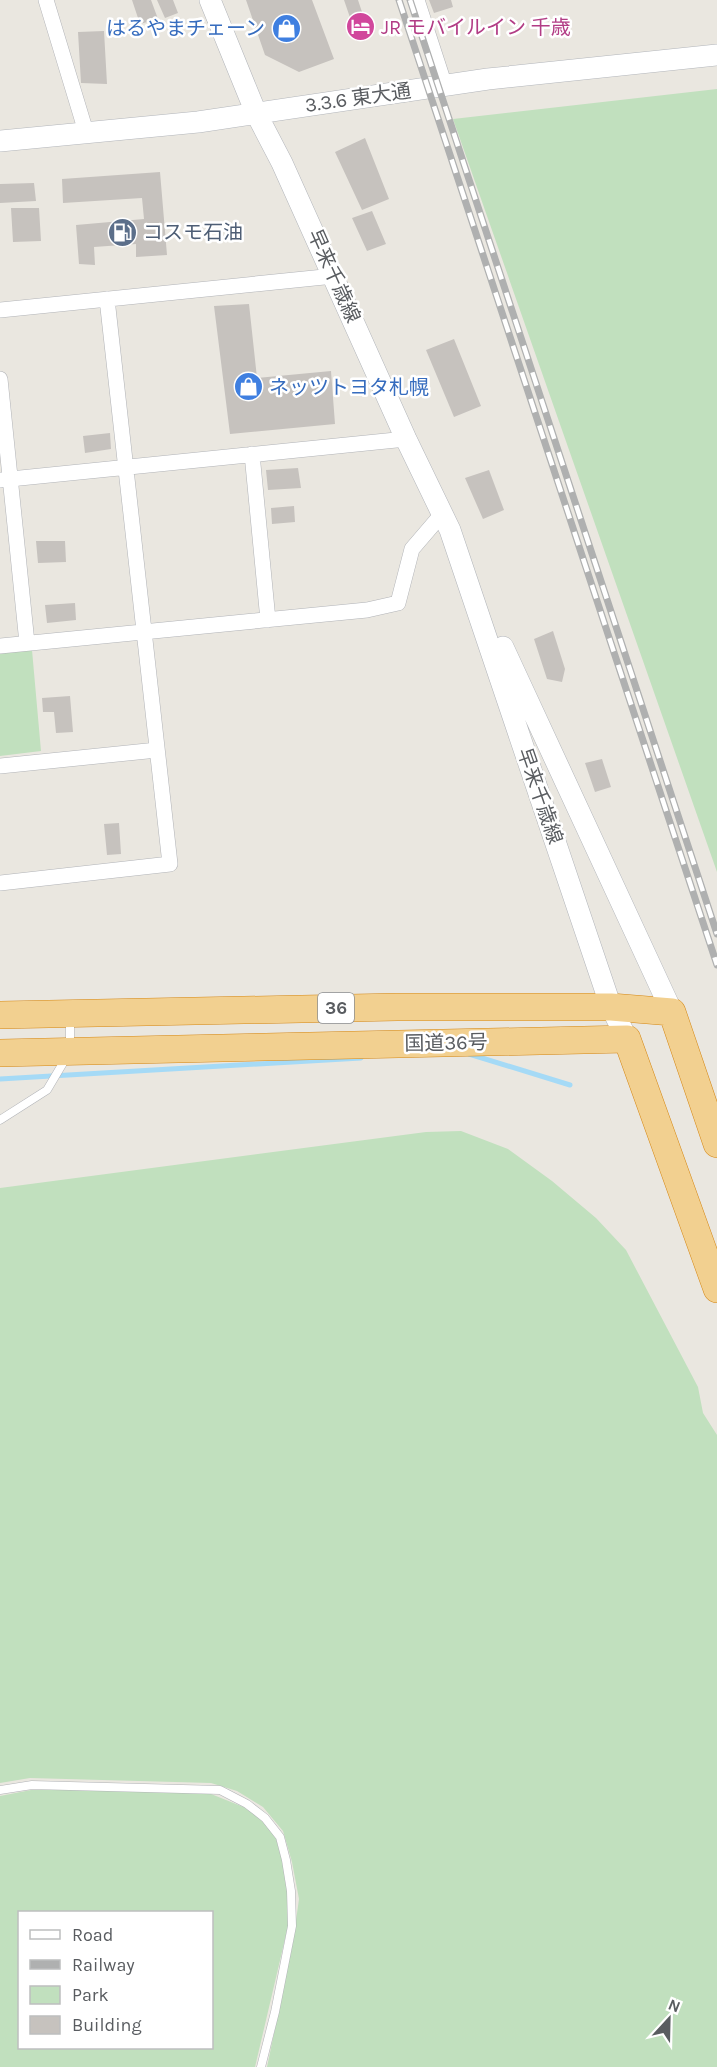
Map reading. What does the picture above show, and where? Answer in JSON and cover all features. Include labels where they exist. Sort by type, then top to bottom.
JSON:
[{"type":"highway","name":"国道36号","points":[[0,1015],[397,1007],[611,1006],[672,1012]]},
{"type":"highway","name":"36","points":[[627,1039],[672,1012]]},
{"type":"highway","points":[[672,1012],[717,1144]]},
{"type":"highway","name":"国道36号","points":[[0,1053],[627,1039]]},
{"type":"highway","points":[[627,1039],[717,1289]]},
{"type":"main road","name":"早来千歳線","points":[[210,0],[256,113],[282,163],[405,439],[442,514],[672,1012]]},
{"type":"main road","name":"3.3.6 東大通","points":[[0,141],[198,122],[445,86],[717,55]]},
{"type":"main road","name":"早来千歳線","points":[[458,551],[611,1006],[627,1039]]},
{"type":"street","points":[[46,0],[86,132]]},
{"type":"street","points":[[417,0],[445,86]]},
{"type":"street","points":[[0,310],[334,276]]},
{"type":"street","points":[[0,883],[170,864],[107,300]]},
{"type":"street","points":[[0,379],[6,479],[27,643]]},
{"type":"street","points":[[6,479],[405,439]]},
{"type":"street","points":[[252,454],[268,620]]},
{"type":"street","points":[[0,646],[367,610],[398,603],[412,549],[442,514]]},
{"type":"street","points":[[0,766],[157,750]]},
{"type":"lane","points":[[0,1120],[47,1090],[70,1050],[70,1013]]},
{"type":"lane","points":[[0,1790],[32,1785],[220,1790],[247,1804],[265,1818],[280,1837],[286,1860],[291,1891],[292,1926],[275,2012],[261,2067]]},
{"type":"green space","points":[[717,89],[717,872],[453,119]]},
{"type":"green space","points":[[32,650],[41,751],[0,756],[0,653]]},
{"type":"green space","points":[[461,1131],[508,1149],[552,1181],[596,1218],[626,1250],[698,1387],[703,1413],[717,1435],[717,2067],[267,2067],[293,1942],[299,1899],[283,1831],[263,1807],[237,1791],[211,1783],[30,1778],[0,1783],[0,1188],[426,1132]]},
{"type":"green space","points":[[97,1789],[211,1794],[251,1810],[275,1834],[286,1876],[289,1922],[255,2067],[0,2067],[0,1796],[31,1790]]},
{"type":"building","points":[[132,0],[151,0],[158,19],[140,24]]},
{"type":"building","points":[[157,0],[173,0],[178,13],[165,18]]},
{"type":"building","points":[[246,0],[312,0],[334,59],[299,72],[265,55]]},
{"type":"building","points":[[344,0],[358,0],[368,30],[356,35]]},
{"type":"building","points":[[429,0],[451,0],[453,7],[434,13]]},
{"type":"building","points":[[104,31],[107,84],[81,83],[78,32]]},
{"type":"building","points":[[365,138],[389,199],[362,210],[335,152]]},
{"type":"building","points":[[160,172],[167,255],[136,257],[136,244],[94,247],[95,265],[79,264],[76,225],[144,219],[142,198],[63,203],[62,179]]},
{"type":"building","points":[[34,183],[36,201],[0,203],[0,184]]},
{"type":"building","points":[[11,208],[39,208],[41,241],[13,242]]},
{"type":"building","points":[[372,211],[386,244],[367,251],[352,218]]},
{"type":"building","points":[[249,304],[257,378],[331,371],[335,424],[230,434],[214,306]]},
{"type":"building","points":[[454,339],[481,406],[454,417],[426,350]]},
{"type":"building","points":[[110,433],[111,449],[85,453],[83,436]]},
{"type":"building","points":[[298,468],[301,488],[268,490],[266,470]]},
{"type":"building","points":[[489,470],[504,510],[483,519],[465,478]]},
{"type":"building","points":[[294,506],[295,522],[272,524],[271,508]]},
{"type":"building","points":[[36,541],[65,541],[66,562],[38,563]]},
{"type":"building","points":[[75,603],[76,620],[47,623],[45,605]]},
{"type":"building","points":[[553,631],[565,669],[562,682],[547,679],[534,639]]},
{"type":"building","points":[[70,696],[73,732],[56,733],[54,712],[43,712],[42,698]]},
{"type":"building","points":[[602,759],[611,787],[595,792],[585,763]]},
{"type":"building","points":[[119,823],[121,854],[107,855],[104,824]]},
{"type":"waterway","points":[[469,1054],[570,1085]]},
{"type":"waterway","points":[[0,1079],[361,1058]]},
{"type":"railway","points":[[399,0],[717,965]]},
{"type":"railway","points":[[410,0],[717,934]]},
{"type":"place","name":"JR モバイルイン 千歳","points":[[360,27]]},
{"type":"place","name":"はるやまチェーン","points":[[286,28]]},
{"type":"place","name":"コスモ石油","points":[[122,232]]},
{"type":"place","name":"ネッツトヨタ札幌","points":[[248,387]]}]
